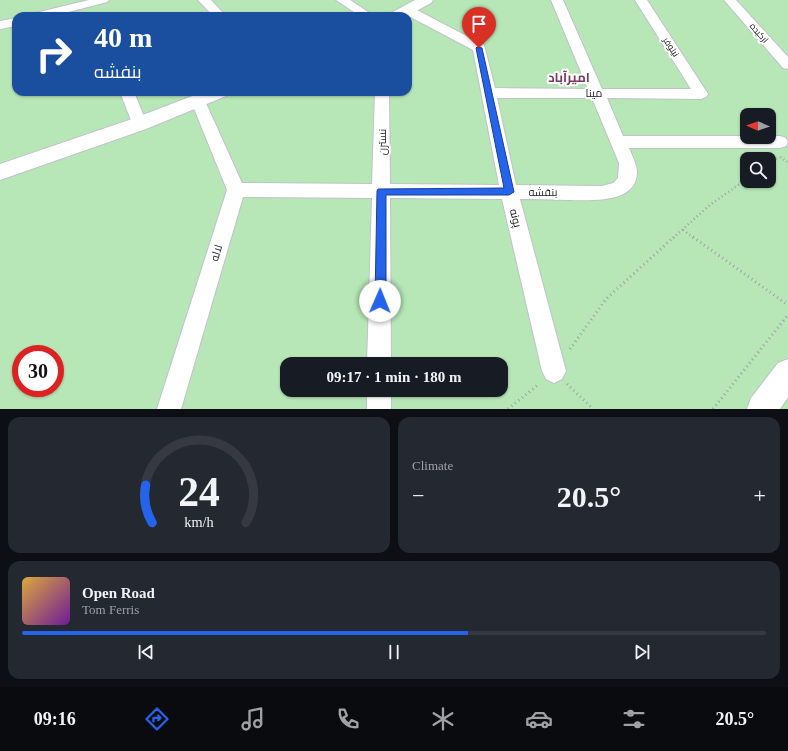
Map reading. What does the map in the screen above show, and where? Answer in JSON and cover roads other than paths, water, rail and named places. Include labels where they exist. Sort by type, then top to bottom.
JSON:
[{"type":"street","points":[[204,0],[216,12]]},
{"type":"street","points":[[342,0],[362,12]]},
{"type":"street","points":[[403,12],[426,0]]},
{"type":"street","name":"بنفشه","points":[[236,190],[602,193],[613,191],[627,180],[629,172],[598,94],[557,0]]},
{"type":"street","name":"نیلوفر","points":[[640,0],[701,94]]},
{"type":"street","name":"ارکیده","points":[[730,0],[788,65]]},
{"type":"street","points":[[54,12],[98,1],[100,12]]},
{"type":"street","name":"پونه","points":[[412,18],[479,48],[509,192],[554,372]]},
{"type":"street","points":[[0,26],[12,23]]},
{"type":"street","name":"مینا","points":[[488,92],[701,94]]},
{"type":"street","points":[[128,96],[139,124]]},
{"type":"street","points":[[0,172],[139,124],[210,96]]},
{"type":"street","name":"نسترن","points":[[379,357],[382,96]]},
{"type":"street","points":[[198,101],[236,190]]},
{"type":"street","points":[[618,142],[779,149]]},
{"type":"street","name":"لاله","points":[[169,409],[236,190]]},
{"type":"street","points":[[762,409],[788,373]]},
{"type":"street","points":[[379,397],[379,409]]},
{"type":"district","name":"امیرآباد","points":[[569,77]]}]
